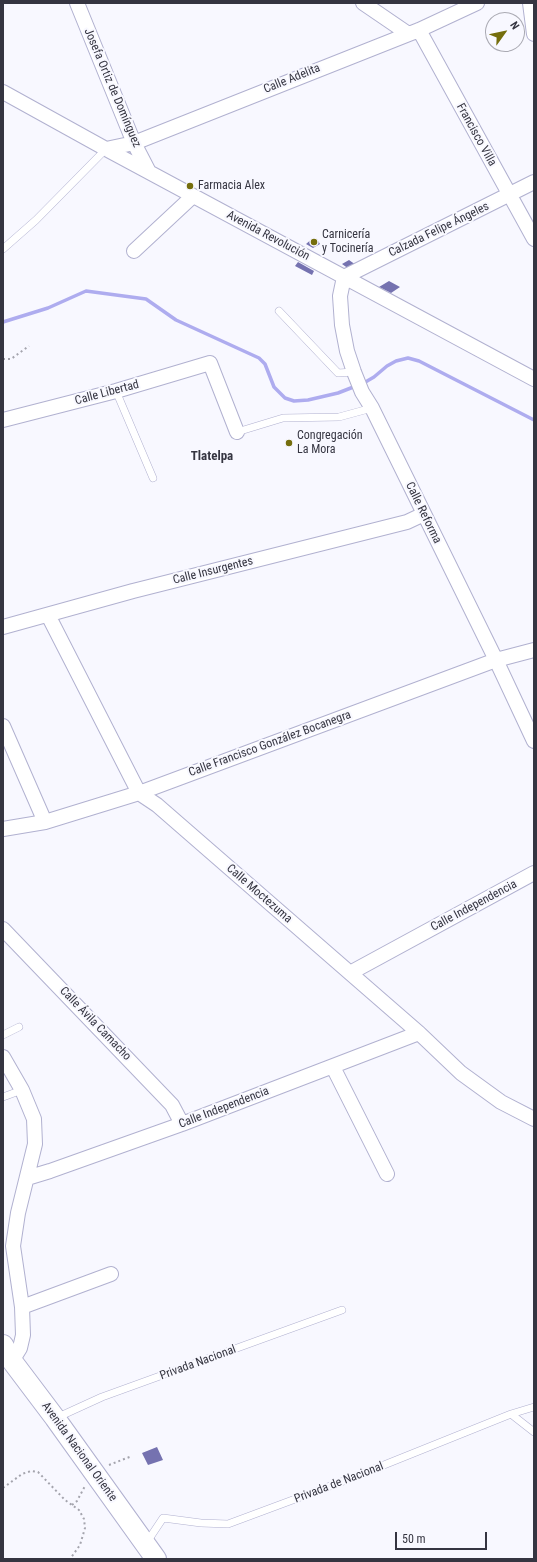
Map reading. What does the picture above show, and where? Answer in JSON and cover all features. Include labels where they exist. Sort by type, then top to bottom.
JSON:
[{"type":"street","name":"Josefa Ortiz de Domínguez","points":[[77,3],[134,143],[149,172]]},
{"type":"street","points":[[363,3],[413,31]]},
{"type":"street","name":"Calle Adelita","points":[[106,149],[134,143],[413,31],[477,3]]},
{"type":"street","points":[[530,3],[534,34]]},
{"type":"street","name":"Francisco Villa","points":[[413,31],[534,239]]},
{"type":"street","name":"Avenida Revolución","points":[[3,92],[534,379]]},
{"type":"street","name":"Calzada Felipe Ángeles","points":[[344,277],[509,196],[534,182]]},
{"type":"street","points":[[134,251],[193,196]]},
{"type":"street","name":"Calle Reforma","points":[[344,277],[340,296],[342,325],[347,351],[362,392],[372,408],[496,660],[534,741]]},
{"type":"street","name":"Calle Libertad","points":[[3,420],[116,391],[210,363],[237,432]]},
{"type":"street","name":"Calle Insurgentes","points":[[3,627],[133,591],[407,522],[424,514]]},
{"type":"street","name":"Calle Moctezuma","points":[[48,615],[139,793],[157,806],[350,973],[419,1033],[461,1073],[501,1102],[534,1119]]},
{"type":"street","name":"Calle Francisco González Bocanegra","points":[[3,829],[45,822],[139,793],[496,660],[534,650]]},
{"type":"street","points":[[3,726],[45,822]]},
{"type":"street","name":"Calle Independencia","points":[[350,973],[534,873]]},
{"type":"street","name":"Calle Ávila Camacho","points":[[3,929],[172,1105],[182,1124]]},
{"type":"street","name":"Calle Independencia","points":[[27,1178],[182,1124],[419,1033]]},
{"type":"street","points":[[3,1057],[22,1090],[34,1119],[35,1144],[18,1213],[13,1246],[22,1307],[23,1335],[20,1348],[7,1353]]},
{"type":"street","points":[[333,1067],[387,1174]]},
{"type":"street","points":[[22,1307],[111,1274]]},
{"type":"street","name":"Avenida Nacional Oriente","points":[[7,1353],[151,1552]]},
{"type":"lane","points":[[3,249],[36,220],[106,149]]},
{"type":"lane","points":[[279,311],[338,373],[354,372]]},
{"type":"lane","points":[[116,391],[153,478]]},
{"type":"lane","points":[[237,432],[283,418],[340,417],[372,408]]},
{"type":"lane","points":[[3,1035],[19,1026]]},
{"type":"lane","points":[[3,1097],[22,1090]]},
{"type":"lane","name":"Privada Nacional","points":[[55,1418],[102,1398],[342,1310]]},
{"type":"lane","points":[[511,1414],[534,1407]]},
{"type":"lane","points":[[511,1414],[534,1432]]},
{"type":"lane","name":"Privada de Nacional","points":[[151,1552],[163,1518],[201,1523],[228,1524],[349,1479],[511,1414]]},
{"type":"path","points":[[3,359],[11,359],[29,346]]},
{"type":"path","points":[[72,1504],[77,1501],[83,1492],[87,1481],[94,1474],[107,1466],[132,1456]]},
{"type":"path","points":[[3,1488],[22,1474],[31,1471],[38,1472],[79,1510],[84,1518],[85,1528],[80,1545],[70,1559]]},
{"type":"building","name":"Carnicería y Tocinería","points":[[313,238],[317,239],[320,244],[313,248],[306,244]]},
{"type":"building","points":[[349,260],[356,265],[349,269],[342,264]]},
{"type":"building","points":[[298,262],[314,271],[312,275],[295,266]]},
{"type":"building","points":[[389,281],[400,287],[391,293],[379,287]]},
{"type":"building","points":[[157,1447],[163,1460],[148,1465],[142,1453]]},
{"type":"waterway","points":[[3,322],[48,308],[86,291],[146,299],[176,320],[259,358],[265,364],[274,387],[285,398],[294,401],[308,400],[338,393],[356,386]]},
{"type":"waterway","points":[[362,384],[374,377],[387,366],[396,361],[408,358],[419,361],[534,420]]},
{"type":"place","name":"Farmacia Alex","points":[[190,186]]},
{"type":"place","name":"Carnicería y Tocinería","points":[[314,242]]},
{"type":"place","name":"Congregación La Mora","points":[[289,443]]},
{"type":"district","name":"Tlatelpa","points":[[212,457]]}]
